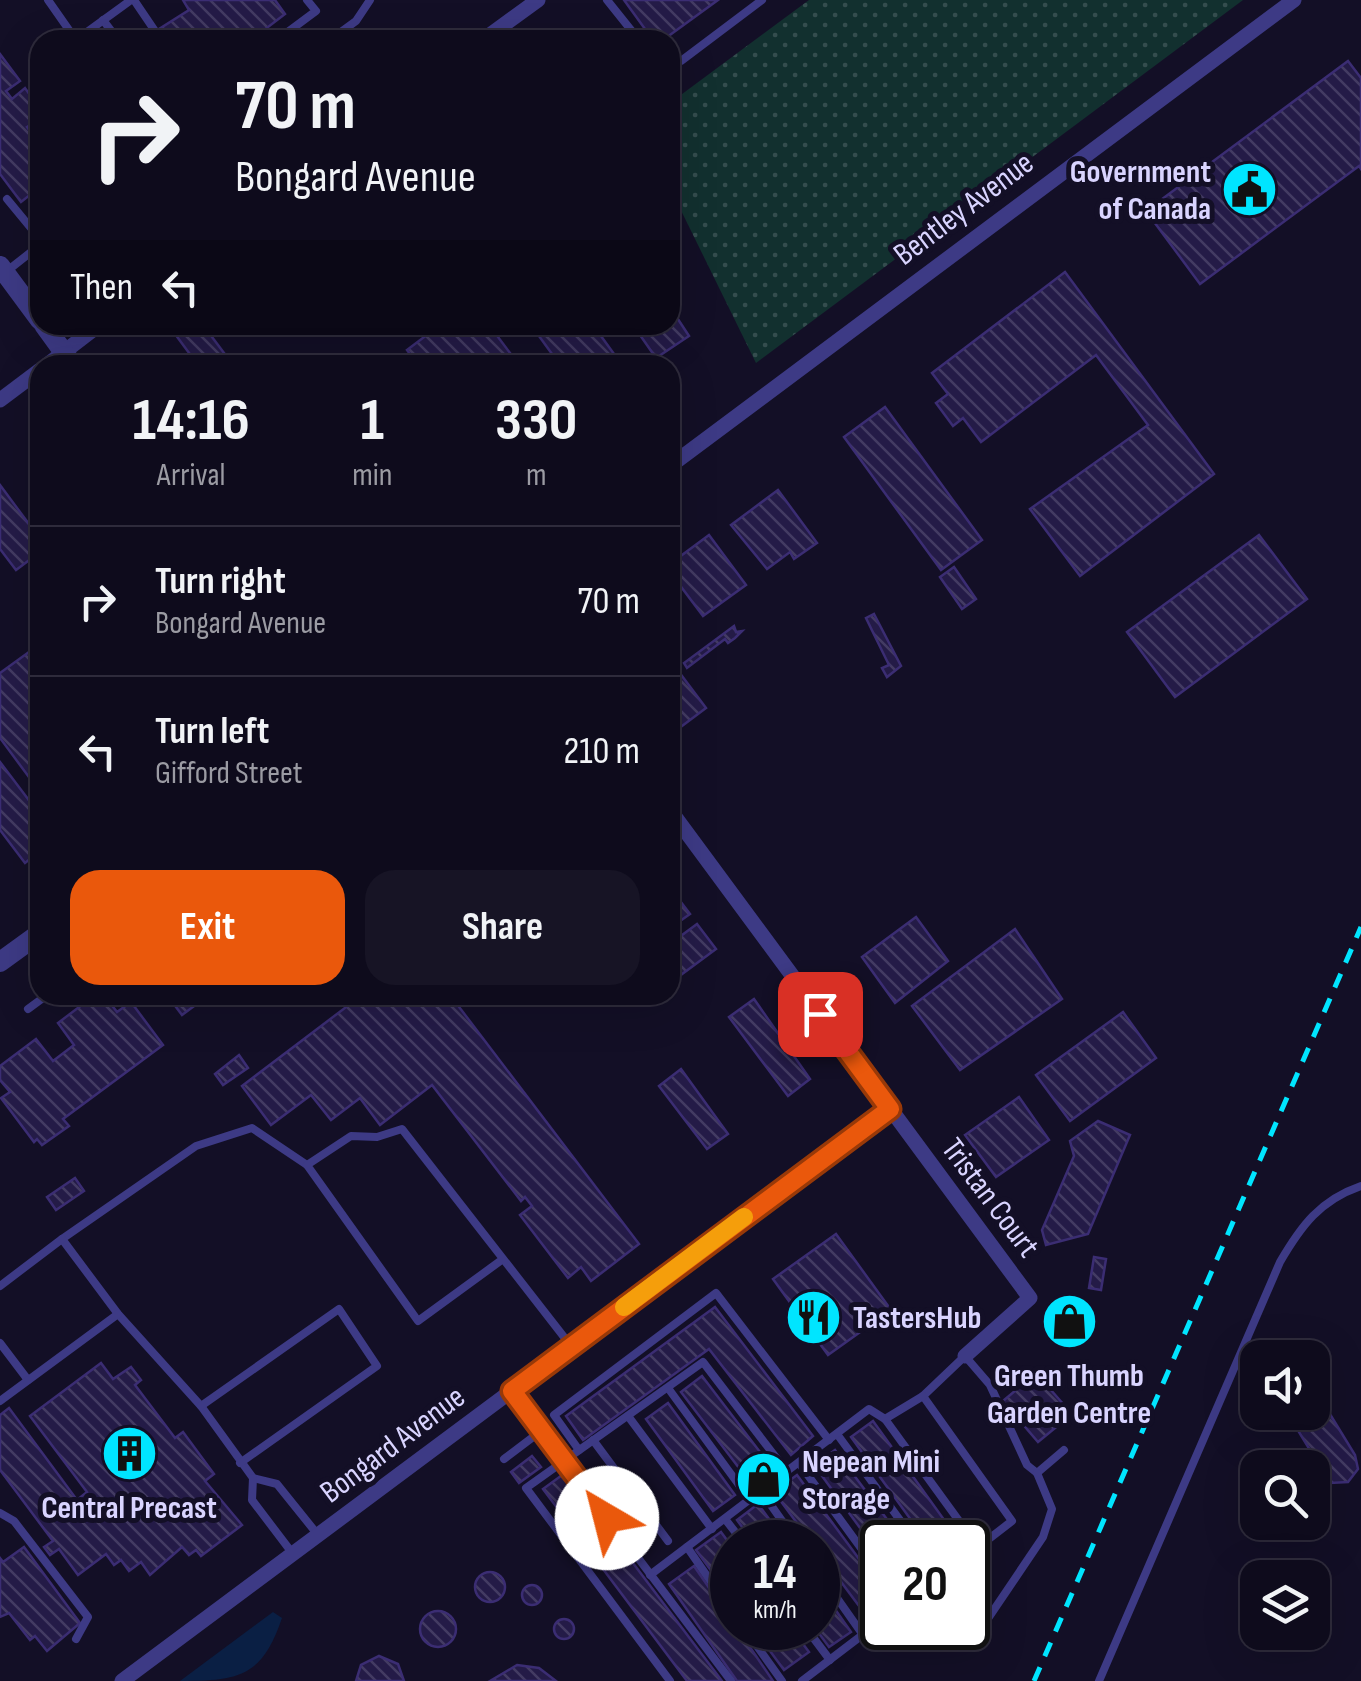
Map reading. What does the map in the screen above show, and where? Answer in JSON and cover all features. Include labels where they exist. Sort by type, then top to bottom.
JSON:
[{"type":"street","points":[[497,30],[538,0]]},
{"type":"street","name":"Bentley Avenue","points":[[680,459],[1294,0]]},
{"type":"street","points":[[2,272],[30,307]]},
{"type":"street","points":[[67,355],[88,335]]},
{"type":"street","points":[[0,400],[30,378]]},
{"type":"street","points":[[680,824],[890,1109]]},
{"type":"street","points":[[0,962],[30,940]]},
{"type":"street","name":"Bongard Avenue","points":[[122,1681],[890,1109]]},
{"type":"street","name":"Tristan Court","points":[[890,1109],[1030,1298],[965,1356]]},
{"type":"lane","points":[[48,0],[69,30]]},
{"type":"lane","points":[[90,30],[132,0],[154,30]]},
{"type":"lane","points":[[290,30],[316,11],[307,0]]},
{"type":"lane","points":[[607,0],[631,30]]},
{"type":"lane","points":[[680,61],[762,0]]},
{"type":"lane","points":[[344,30],[356,21],[368,3]]},
{"type":"lane","points":[[103,20],[110,30]]},
{"type":"lane","points":[[7,199],[30,229]]},
{"type":"lane","points":[[2,272],[30,250]]},
{"type":"lane","points":[[28,1009],[33,1005]]},
{"type":"lane","points":[[0,1286],[196,1146],[252,1128],[307,1165],[418,1321],[502,1259]]},
{"type":"lane","points":[[307,1165],[351,1136],[376,1136],[402,1129],[571,1346]]},
{"type":"lane","points":[[1098,1681],[1280,1262],[1300,1227],[1323,1204],[1361,1186]]},
{"type":"lane","points":[[62,1240],[118,1314],[200,1406],[240,1463],[254,1478],[276,1484],[318,1536]]},
{"type":"lane","points":[[579,1450],[554,1415],[716,1293],[899,1520]]},
{"type":"lane","points":[[200,1406],[339,1310],[377,1366],[240,1463]]},
{"type":"lane","points":[[0,1401],[118,1314]]},
{"type":"lane","points":[[0,1342],[28,1380]]},
{"type":"lane","points":[[885,1418],[924,1396],[965,1356],[990,1385],[1027,1465],[1037,1473],[1052,1509],[1043,1537],[990,1618]]},
{"type":"lane","points":[[670,1681],[526,1488],[703,1362],[787,1472]]},
{"type":"lane","points":[[668,1388],[750,1500]]},
{"type":"lane","points":[[512,1391],[731,1681]]},
{"type":"lane","points":[[924,1396],[1012,1521],[990,1538]]},
{"type":"lane","points":[[722,1520],[869,1410],[885,1418],[959,1520]]},
{"type":"lane","points":[[628,1416],[710,1525]]},
{"type":"lane","points":[[504,1459],[542,1431]]},
{"type":"lane","points":[[594,1440],[668,1541]]},
{"type":"lane","points":[[1037,1473],[1064,1450]]},
{"type":"lane","points":[[799,1463],[860,1546]]},
{"type":"lane","points":[[254,1478],[252,1500],[293,1554]]},
{"type":"lane","points":[[761,1491],[782,1520]]},
{"type":"lane","points":[[0,1513],[14,1521],[88,1617],[76,1639]]},
{"type":"lane","points":[[650,1575],[710,1530]]},
{"type":"lane","points":[[686,1548],[710,1581]]},
{"type":"lane","points":[[840,1602],[860,1631]]},
{"type":"lane","points":[[802,1681],[860,1637]]},
{"type":"lane","points":[[760,1650],[782,1681]]},
{"type":"lane","points":[[822,1650],[830,1660]]},
{"type":"green space","points":[[809,0],[1243,0],[756,363],[680,208],[680,96]]},
{"type":"water","points":[[273,1612],[282,1618],[274,1638],[266,1653],[246,1672],[233,1677],[180,1681]]},
{"type":"building","points":[[183,0],[275,0],[285,14],[264,30],[157,30],[189,10]]},
{"type":"building","points":[[624,0],[718,0],[677,30],[646,30]]},
{"type":"building","points":[[0,54],[20,81],[6,91],[12,99],[25,88],[30,95],[27,127],[30,195],[21,202],[0,174]]},
{"type":"building","name":"Government of Canada","points":[[1348,61],[1361,78],[1361,169],[1359,166],[1200,284],[1146,211]]},
{"type":"building","points":[[1065,272],[1214,474],[1080,576],[1030,509],[1148,425],[1096,355],[981,442],[963,418],[953,426],[936,403],[948,394],[932,373]]},
{"type":"building","points":[[680,322],[689,336],[660,355],[654,355],[640,335],[680,335]]},
{"type":"building","points":[[176,335],[210,335],[226,355],[191,355]]},
{"type":"building","points":[[427,335],[496,335],[512,355],[411,355],[407,350]]},
{"type":"building","points":[[538,335],[600,335],[615,355],[553,355]]},
{"type":"building","points":[[885,407],[982,540],[941,570],[844,437]]},
{"type":"building","points":[[0,485],[30,526],[30,560],[16,570],[0,549]]},
{"type":"building","points":[[778,490],[817,543],[794,559],[790,552],[767,569],[731,525]]},
{"type":"building","points":[[709,535],[746,585],[703,616],[680,585],[680,557]]},
{"type":"building","points":[[1259,535],[1307,599],[1175,697],[1127,632]]},
{"type":"building","points":[[954,567],[976,599],[962,609],[940,577]]},
{"type":"building","points":[[874,614],[901,666],[887,677],[882,668],[889,665],[866,618]]},
{"type":"building","points":[[734,626],[736,632],[742,631],[735,638],[728,643],[725,639],[687,668],[684,663]]},
{"type":"building","points":[[30,653],[30,778],[0,738],[0,673]]},
{"type":"building","points":[[680,673],[706,708],[680,728]]},
{"type":"building","points":[[0,762],[30,802],[30,859],[25,863],[0,830]]},
{"type":"building","points":[[680,901],[690,914],[680,921]]},
{"type":"building","points":[[916,917],[948,961],[895,1003],[862,957]]},
{"type":"building","points":[[697,924],[716,949],[680,976],[680,937]]},
{"type":"building","points":[[1015,929],[1062,999],[960,1070],[912,1006]]},
{"type":"building","points":[[754,999],[810,1079],[788,1096],[729,1017]]},
{"type":"building","points":[[82,1005],[112,1005],[117,1012],[133,1005],[163,1045],[63,1119],[69,1126],[42,1145],[37,1139],[34,1142],[1,1098],[10,1092],[0,1080],[0,1066],[36,1039],[53,1061],[74,1045],[58,1023]]},
{"type":"building","points":[[174,1005],[196,1005],[182,1015]]},
{"type":"building","points":[[349,1005],[458,1005],[639,1244],[591,1281],[581,1267],[568,1278],[520,1215],[532,1206],[525,1197],[521,1201],[432,1085],[380,1125],[360,1098],[331,1120],[311,1095],[271,1125],[242,1086]]},
{"type":"building","points":[[1123,1012],[1156,1058],[1070,1121],[1036,1075]]},
{"type":"building","points":[[239,1055],[248,1068],[223,1085],[215,1074]]},
{"type":"building","points":[[681,1069],[728,1134],[707,1149],[659,1086]]},
{"type":"building","points":[[1019,1097],[1049,1140],[996,1177],[965,1135]]},
{"type":"building","points":[[1098,1121],[1130,1135],[1088,1234],[1046,1245],[1042,1230],[1074,1156],[1070,1141]]},
{"type":"building","points":[[75,1178],[84,1191],[56,1210],[47,1197]]},
{"type":"building","points":[[836,1234],[891,1310],[828,1355],[773,1279]]},
{"type":"building","points":[[1094,1257],[1106,1259],[1101,1290],[1089,1288]]},
{"type":"building","points":[[715,1307],[813,1436],[791,1455],[709,1349],[583,1440],[566,1416]]},
{"type":"building","name":"Green Thumb Garden Centre","points":[[1073,1307],[1085,1322],[1066,1337],[1054,1322]]},
{"type":"building","name":"Central Precast","points":[[101,1363],[113,1379],[131,1367],[141,1380],[135,1385],[175,1438],[183,1432],[214,1474],[205,1481],[242,1525],[201,1556],[196,1550],[189,1555],[182,1547],[150,1575],[141,1562],[129,1571],[121,1560],[114,1565],[106,1554],[78,1575],[59,1549],[50,1555],[44,1547],[53,1541],[0,1470],[0,1415],[9,1408],[77,1500],[87,1492],[30,1416]]},
{"type":"building","points":[[1036,1373],[1072,1414],[1038,1442],[1003,1401]]},
{"type":"building","points":[[702,1376],[773,1469],[752,1485],[681,1392]]},
{"type":"building","points":[[668,1403],[735,1495],[713,1511],[646,1419]]},
{"type":"building","points":[[1330,1414],[1355,1455],[1358,1469],[1348,1482],[1330,1483],[1330,1450],[1310,1450],[1298,1430],[1330,1430]]},
{"type":"building","points":[[873,1421],[944,1520],[911,1520],[851,1437]]},
{"type":"building","points":[[835,1450],[888,1520],[860,1520],[860,1528],[814,1465]]},
{"type":"building","points":[[532,1456],[541,1467],[519,1483],[511,1472]]},
{"type":"building","points":[[565,1473],[722,1681],[687,1681],[543,1489]]},
{"type":"building","points":[[797,1475],[830,1520],[795,1520],[774,1492]]},
{"type":"building","points":[[758,1504],[770,1520],[737,1520]]},
{"type":"building","points":[[840,1533],[860,1560],[860,1607],[840,1580]]},
{"type":"building","points":[[710,1540],[710,1569],[696,1550]]},
{"type":"building","points":[[24,1547],[80,1623],[47,1651],[35,1636],[30,1640],[9,1613],[0,1617],[0,1558],[3,1562]]},
{"type":"building","points":[[694,1566],[710,1589],[710,1642],[669,1584]]},
{"type":"building","points":[[490,1572],[501,1576],[505,1587],[501,1598],[490,1602],[479,1598],[475,1587],[479,1576]]},
{"type":"building","points":[[532,1585],[542,1595],[532,1605],[522,1595]]},
{"type":"building","points":[[438,1611],[451,1616],[456,1629],[451,1642],[438,1647],[425,1642],[420,1629],[425,1616]]},
{"type":"building","points":[[840,1616],[851,1632],[840,1640]]},
{"type":"building","points":[[560,1619],[568,1619],[574,1629],[568,1639],[560,1639],[554,1633],[554,1625]]},
{"type":"building","points":[[715,1650],[752,1650],[773,1681],[737,1681]]},
{"type":"building","points":[[769,1650],[808,1650],[809,1652],[784,1670]]},
{"type":"building","points":[[379,1656],[398,1664],[404,1681],[356,1681],[361,1665]]},
{"type":"building","points":[[517,1665],[539,1668],[556,1681],[490,1681]]},
{"type":"railway","points":[[1034,1681],[1361,927]]},
{"type":"slow traffic","points":[[624,1307],[744,1217]]},
{"type":"place","name":"Government of Canada","points":[[1250,190]]},
{"type":"place","name":"TastersHub","points":[[814,1318]]},
{"type":"place","name":"Green Thumb Garden Centre","points":[[1069,1322]]},
{"type":"place","name":"Central Precast","points":[[129,1454]]},
{"type":"place","name":"Nepean Mini Storage","points":[[763,1480]]},
{"type":"route","points":[[607,1518],[512,1391],[890,1109],[820,1014]]}]
